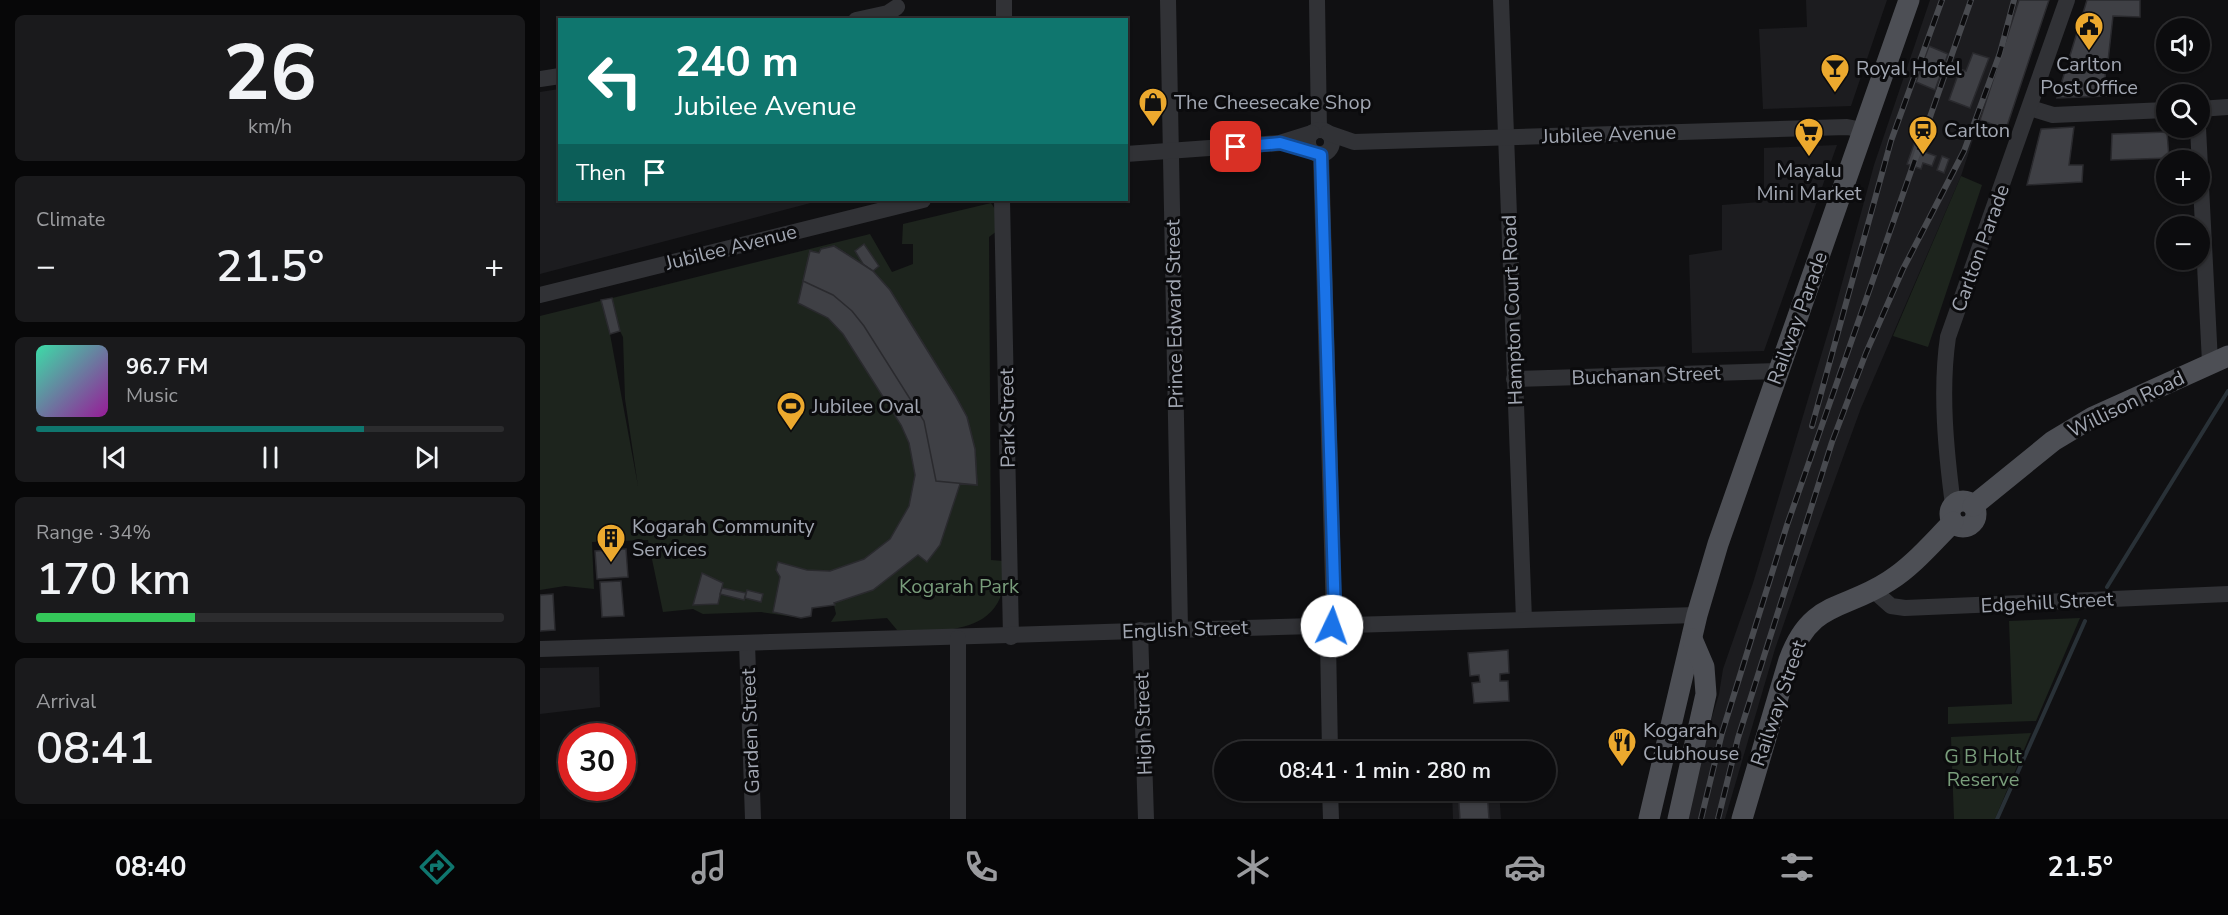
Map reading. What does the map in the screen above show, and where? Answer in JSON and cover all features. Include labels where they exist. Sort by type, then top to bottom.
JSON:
[{"type":"main road","name":"Railway Parade","points":[[1650,819],[1697,615],[1778,371],[1909,0]]},
{"type":"main road","name":"Willison Road","points":[[1960,511],[2063,435],[2093,417],[2219,359]]},
{"type":"main road","name":"Railway Street","points":[[1742,819],[1764,738],[1796,642],[1807,625],[1820,614],[1890,581],[1916,559],[1960,511]]},
{"type":"main road","points":[[1678,819],[1706,694],[1704,667],[1692,639]]},
{"type":"street","points":[[1004,0],[1004,18]]},
{"type":"street","name":"Prince Edward Street","points":[[1168,0],[1180,628]]},
{"type":"street","points":[[1317,0],[1335,616],[1328,641],[1330,741]]},
{"type":"street","name":"Hampton Court Road","points":[[1501,0],[1524,620]]},
{"type":"street","name":"Carlton Parade","points":[[1960,511],[1947,444],[1945,359],[1948,337],[2067,0]]},
{"type":"street","points":[[865,18],[888,13],[897,7]]},
{"type":"street","points":[[540,79],[558,76]]},
{"type":"street","points":[[2210,108],[2228,107]]},
{"type":"street","points":[[2030,108],[2053,115],[2156,110]]},
{"type":"street","name":"Jubilee Avenue","points":[[1320,142],[1843,127],[1863,130]]},
{"type":"street","points":[[2199,138],[2219,359]]},
{"type":"street","points":[[1128,154],[1320,142]]},
{"type":"street","name":"Jubilee Avenue","points":[[540,294],[919,201]]},
{"type":"street","name":"Park Street","points":[[1002,201],[1011,637]]},
{"type":"street","name":"Buchanan Street","points":[[1514,379],[1778,371]]},
{"type":"street","name":"Edgehill Street","points":[[1873,590],[1882,601],[1891,606],[1905,608],[2228,594]]},
{"type":"street","name":"English Street","points":[[540,649],[1011,637],[1180,628],[1332,626],[1697,615]]},
{"type":"street","name":"High Street","points":[[1140,630],[1146,819]]},
{"type":"street","points":[[958,638],[958,819]]},
{"type":"street","name":"Garden Street","points":[[747,643],[753,819]]},
{"type":"street","points":[[1330,801],[1331,819]]},
{"type":"shaded area","points":[[1806,0],[1887,0],[1851,106],[1763,109],[1759,29],[1807,27]]},
{"type":"shaded area","points":[[1930,0],[2019,0],[1961,176],[1861,408],[1814,537],[1775,649],[1725,819],[1685,819],[1695,773],[1719,694],[1723,669],[1753,583],[1835,309],[1874,165]]},
{"type":"shaded area","points":[[558,89],[558,201],[818,201],[540,274],[540,92]]},
{"type":"shaded area","points":[[1837,145],[1764,351],[1692,353],[1689,255],[1722,250],[1722,205],[1760,202],[1764,190],[1764,148]]},
{"type":"shaded area","points":[[599,667],[600,707],[540,714],[540,668]]},
{"type":"shaded area","points":[[1452,801],[1500,801],[1501,819],[1453,819]]},
{"type":"green space","points":[[1961,176],[1982,185],[1928,347],[1893,336]]},
{"type":"green space","name":"Kogarah Park","points":[[991,203],[995,209],[997,231],[989,237],[991,560],[1003,561],[1001,594],[992,610],[982,619],[969,625],[955,629],[925,631],[897,630],[887,618],[831,622],[836,614],[834,605],[812,608],[811,616],[801,618],[761,612],[703,614],[693,609],[663,612],[648,540],[592,542],[594,589],[565,586],[540,590],[540,316],[870,234],[892,272],[913,264],[913,244],[902,244],[903,224]],"holes":[[[620,331],[623,337],[625,399],[638,486],[610,334]]]},
{"type":"green space","points":[[2080,618],[2036,721],[1948,724],[1948,707],[2012,704],[2009,621]]},
{"type":"green space","name":"G B Holt Reserve","points":[[2031,733],[1995,819],[1954,819],[1951,737]]},
{"type":"building","points":[[2019,0],[2049,0],[2006,129],[1980,120]]},
{"type":"building","points":[[2087,0],[2140,0],[2140,17],[2113,16],[2108,61],[2068,62]]},
{"type":"building","points":[[1929,46],[1948,54],[1935,90],[1916,82]]},
{"type":"building","points":[[1973,53],[1989,58],[1970,108],[1949,100],[1960,69],[1966,71]]},
{"type":"building","points":[[2105,70],[2106,96],[2057,98],[2065,71]]},
{"type":"building","points":[[2074,127],[2069,165],[2083,165],[2082,182],[2027,185],[2041,129]]},
{"type":"building","points":[[2156,132],[2156,138],[2167,138],[2168,150],[2156,150],[2156,158],[2111,160],[2112,134]]},
{"type":"building","points":[[1915,141],[1927,146],[1925,152],[1936,156],[1932,166],[1923,163],[1921,169],[1907,164]]},
{"type":"building","points":[[1942,156],[1949,159],[1944,173],[1937,170]]},
{"type":"building","points":[[864,244],[879,266],[873,271],[863,264],[855,251]]},
{"type":"building","points":[[834,246],[873,271],[890,290],[955,395],[967,417],[975,449],[977,485],[960,484],[940,545],[927,562],[918,555],[873,590],[834,603],[835,605],[812,608],[811,616],[801,618],[773,612],[780,577],[776,570],[778,562],[807,570],[830,571],[864,559],[890,539],[909,506],[915,475],[909,443],[901,425],[843,334],[828,318],[798,303],[810,251],[819,253],[821,249]]},
{"type":"building","points":[[834,246],[873,271],[890,290],[955,395],[967,417],[975,449],[977,485],[936,481],[924,421],[864,326],[852,311],[833,295],[803,281],[810,251],[819,253],[821,249]]},
{"type":"building","points":[[612,298],[620,331],[610,334],[601,300]]},
{"type":"building","name":"Kogarah Community Services","points":[[626,549],[628,577],[597,579],[595,551]]},
{"type":"building","points":[[702,573],[723,583],[718,604],[693,605]]},
{"type":"building","name":"Kogarah Community Services","points":[[621,581],[624,616],[602,617],[600,582]]},
{"type":"building","points":[[722,588],[746,593],[744,600],[720,594]]},
{"type":"building","points":[[747,590],[763,594],[761,602],[745,598]]},
{"type":"building","points":[[553,594],[555,630],[540,631],[540,595]]},
{"type":"building","points":[[1508,650],[1509,673],[1500,674],[1500,681],[1508,681],[1509,701],[1474,703],[1472,683],[1480,682],[1479,675],[1470,676],[1468,653]]},
{"type":"building","points":[[1459,801],[1488,801],[1489,819],[1460,819]]},
{"type":"waterway","points":[[2107,587],[2228,391]]},
{"type":"waterway","points":[[1997,819],[2085,621]]},
{"type":"railway","points":[[1812,426],[1891,141],[1942,0]]},
{"type":"railway","points":[[1701,819],[1722,733],[1787,525],[1971,0]]},
{"type":"railway","points":[[1718,819],[1738,738],[1832,442],[1866,353],[1903,269],[1964,151],[2000,53],[2014,0]]},
{"type":"place","name":"Carlton Post Office","points":[[2089,52]]},
{"type":"place","name":"Royal Hotel","points":[[1835,94]]},
{"type":"place","name":"The Cheesecake Shop","points":[[1153,128]]},
{"type":"place","name":"Carlton","points":[[1923,156]]},
{"type":"place","name":"Mayalu Mini Market","points":[[1809,158]]},
{"type":"place","name":"Jubilee Oval","points":[[791,432]]},
{"type":"place","name":"Kogarah Community Services","points":[[611,564]]},
{"type":"place","name":"Kogarah Clubhouse","points":[[1622,768]]},
{"type":"route","points":[[1236,147],[1280,143],[1289,148],[1310,150],[1321,155],[1335,616],[1332,626]]}]
